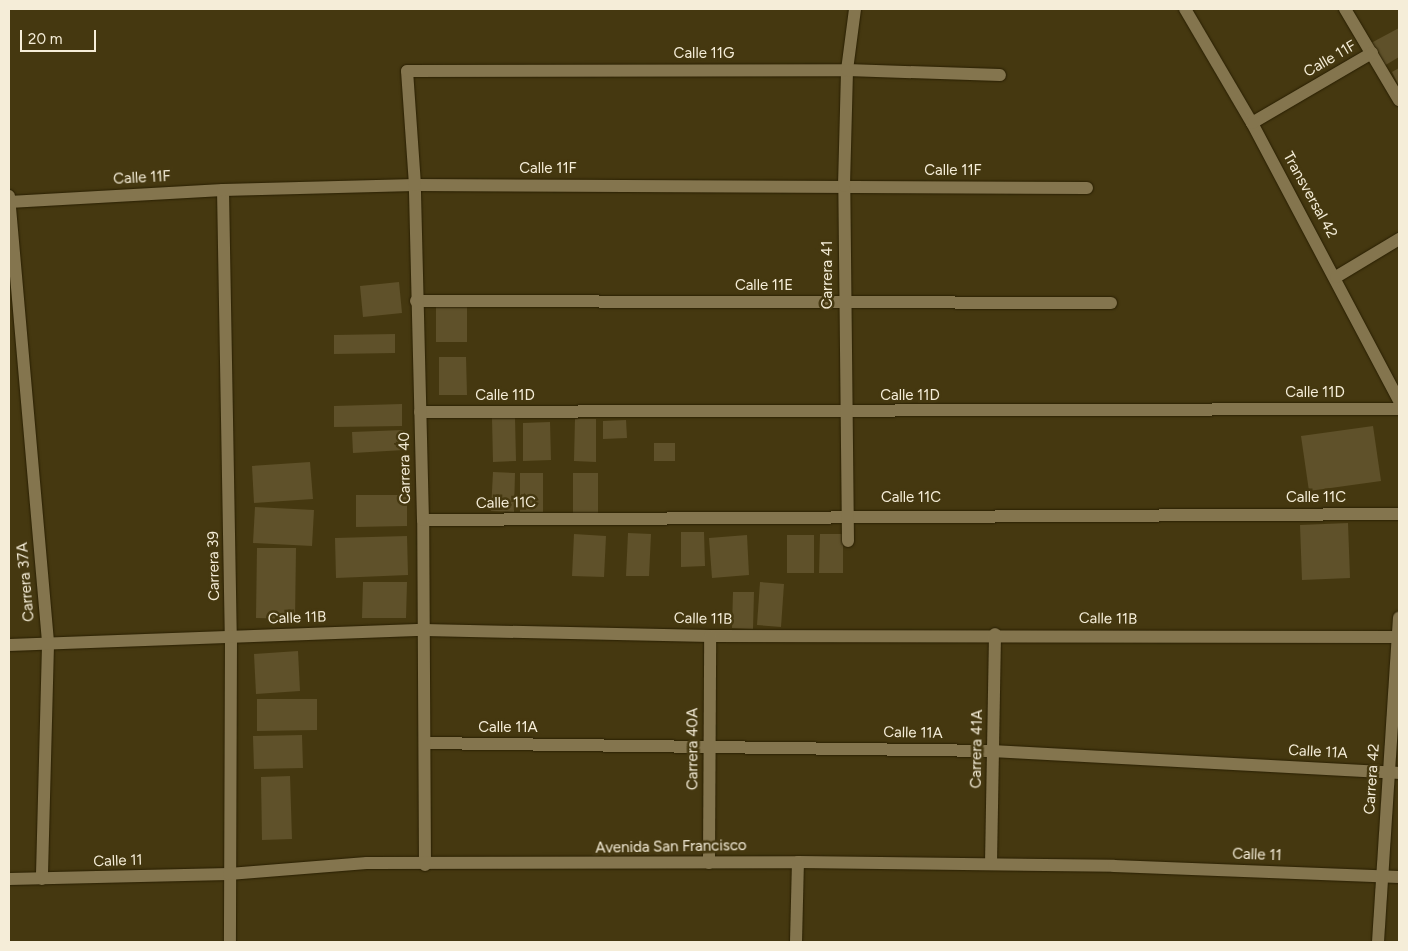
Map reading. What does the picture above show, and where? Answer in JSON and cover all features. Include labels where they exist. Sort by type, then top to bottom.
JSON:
[{"type":"street","name":"Carrera 41","points":[[848,541],[844,413],[844,186],[847,70],[855,9]]},
{"type":"street","name":"Transversal 42","points":[[1184,9],[1252,123],[1336,277],[1399,401]]},
{"type":"street","points":[[1345,9],[1399,100]]},
{"type":"street","name":"Calle 11F","points":[[1252,123],[1372,53]]},
{"type":"street","name":"Calle 11G","points":[[407,70],[847,70],[1000,75]]},
{"type":"street","name":"Carrera 40","points":[[407,70],[415,185],[416,301],[423,520],[426,743],[425,865]]},
{"type":"street","name":"Calle 11F","points":[[9,202],[223,190],[415,185],[1087,188]]},
{"type":"street","name":"Carrera 39","points":[[223,190],[231,636],[230,942]]},
{"type":"street","name":"Carrera 37A","points":[[9,194],[48,645],[42,879]]},
{"type":"street","points":[[1336,277],[1399,239]]},
{"type":"street","name":"Calle 11E","points":[[416,301],[1110,303]]},
{"type":"street","name":"Calle 11D","points":[[420,412],[844,413],[1399,409]]},
{"type":"street","name":"Calle 11C","points":[[423,520],[847,515],[1399,514]]},
{"type":"street","name":"Carrera 42","points":[[1378,942],[1394,772],[1399,618]]},
{"type":"street","name":"Calle 11B","points":[[9,645],[424,630],[710,636],[995,634],[1397,638]]},
{"type":"street","name":"Carrera 41A","points":[[991,864],[995,634]]},
{"type":"street","name":"Carrera 40A","points":[[710,636],[708,745],[710,862]]},
{"type":"street","name":"Calle 11A","points":[[426,743],[708,745],[992,751],[1394,772]]},
{"type":"street","points":[[796,942],[798,862]]},
{"type":"street","name":"Avenida San Francisco","points":[[229,874],[367,863],[425,865],[798,862],[1114,866]]},
{"type":"street","name":"Calle 11","points":[[1114,866],[1399,878]]},
{"type":"street","name":"Calle 11","points":[[9,879],[229,874]]},
{"type":"building","points":[[1399,28],[1399,57],[1384,66],[1371,43]]},
{"type":"building","points":[[1399,68],[1399,86],[1392,72]]},
{"type":"building","points":[[399,282],[402,313],[363,317],[360,286]]},
{"type":"building","points":[[436,305],[467,305],[467,342],[436,342]]},
{"type":"building","points":[[395,334],[395,353],[334,354],[334,335]]},
{"type":"building","points":[[439,357],[466,357],[467,395],[439,395]]},
{"type":"building","points":[[402,404],[402,426],[334,427],[334,406]]},
{"type":"building","points":[[492,418],[515,418],[516,461],[493,462]]},
{"type":"building","points":[[575,419],[596,419],[596,462],[574,461]]},
{"type":"building","points":[[626,420],[627,438],[603,439],[603,421]]},
{"type":"building","points":[[550,422],[551,460],[523,461],[523,423]]},
{"type":"building","points":[[1373,426],[1381,481],[1309,491],[1301,436]]},
{"type":"building","points":[[403,430],[404,450],[353,453],[352,432]]},
{"type":"building","points":[[654,443],[675,443],[675,461],[654,461]]},
{"type":"building","points":[[310,462],[313,499],[254,503],[252,466]]},
{"type":"building","points":[[493,472],[515,473],[514,512],[491,511]]},
{"type":"building","points":[[520,473],[543,473],[543,512],[520,512]]},
{"type":"building","points":[[573,473],[598,473],[598,514],[573,514]]},
{"type":"building","points":[[356,495],[407,495],[407,526],[356,527]]},
{"type":"building","points":[[255,507],[314,510],[312,546],[253,543]]},
{"type":"building","points":[[1348,523],[1350,578],[1302,580],[1300,525]]},
{"type":"building","points":[[681,532],[704,532],[705,566],[681,567]]},
{"type":"building","points":[[628,533],[651,534],[649,576],[626,576]]},
{"type":"building","points":[[574,534],[606,536],[604,577],[572,576]]},
{"type":"building","points":[[820,534],[843,534],[843,573],[819,573]]},
{"type":"building","points":[[747,535],[749,575],[712,578],[709,538]]},
{"type":"building","points":[[787,535],[814,535],[814,573],[787,573]]},
{"type":"building","points":[[407,536],[408,575],[336,578],[335,538]]},
{"type":"building","points":[[257,548],[296,548],[295,619],[256,618]]},
{"type":"building","points":[[363,582],[407,582],[406,618],[362,618]]},
{"type":"building","points":[[760,582],[784,584],[781,627],[757,625]]},
{"type":"building","points":[[733,592],[754,592],[753,629],[732,628]]},
{"type":"building","points":[[298,651],[300,691],[256,694],[254,654]]},
{"type":"building","points":[[257,699],[317,699],[317,730],[257,731]]},
{"type":"building","points":[[302,735],[303,768],[254,769],[253,736]]},
{"type":"building","points":[[290,776],[292,839],[262,840],[261,777]]}]
